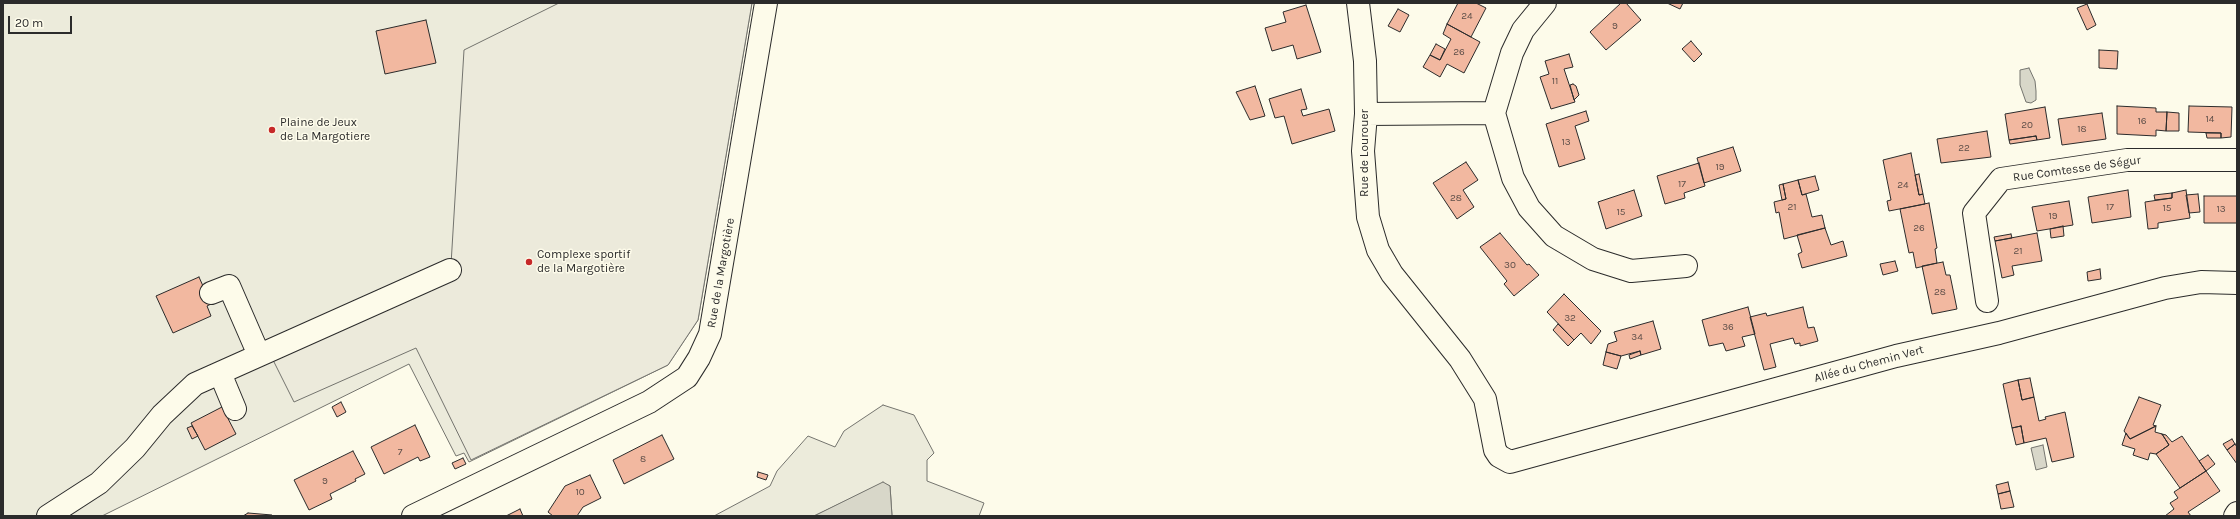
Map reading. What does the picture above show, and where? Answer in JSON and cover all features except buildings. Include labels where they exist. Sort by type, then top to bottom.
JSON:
[{"type":"street","name":"Rue de la Margotière","points":[[413,516],[649,402],[687,377],[699,358],[710,334],[766,3]]},
{"type":"street","name":"Rue de Lourouer","points":[[1358,3],[1365,61],[1366,114],[1363,151],[1365,201],[1368,217],[1378,250],[1392,274],[1460,359],[1485,399],[1495,450],[1504,460]]},
{"type":"street","points":[[1545,3],[1523,30],[1512,53],[1494,114],[1512,178],[1528,208],[1554,236],[1593,259],[1631,271],[1686,266]]},
{"type":"street","points":[[1366,114],[1494,114]]},
{"type":"street","name":"Rue Comtesse de Ségur","points":[[1987,301],[1974,213],[2001,179],[2127,160],[2237,160]]},
{"type":"street","points":[[48,516],[99,483],[135,448],[162,415],[195,384],[450,270]]},
{"type":"street","name":"Allée du Chemin Vert","points":[[1504,460],[1510,462],[1519,461],[1896,356],[1999,333],[2165,288],[2201,282],[2237,283]]},
{"type":"street","points":[[211,294],[229,286],[259,355]]},
{"type":"street","points":[[220,373],[235,409]]},
{"type":"street","points":[[2234,516],[2237,513]]},
{"type":"shaded area","name":"Complexe sportif de la Margotière","points":[[3,3],[752,3],[698,320],[668,365],[469,462],[464,453],[456,456],[409,364],[102,516],[3,516]]},
{"type":"shaded area","points":[[559,3],[752,3],[698,320],[668,365],[471,460],[416,348],[294,402],[273,360],[450,281],[464,50]]},
{"type":"shaded area","points":[[2029,68],[2035,81],[2036,91],[2036,100],[2031,103],[2026,102],[2020,85],[2020,70]]},
{"type":"shaded area","points":[[883,405],[914,415],[934,453],[927,460],[927,481],[984,503],[979,516],[892,516],[890,486],[883,483],[814,516],[714,516],[770,486],[777,471],[808,436],[835,447],[844,431]]},
{"type":"shaded area","points":[[2043,445],[2047,467],[2036,470],[2031,448]]},
{"type":"shaded area","points":[[883,482],[890,486],[892,516],[814,516]]},
{"type":"place","name":"Plaine de Jeux de La Margotiere","points":[[272,130]]},
{"type":"place","name":"Complexe sportif de la Margotière","points":[[529,262]]}]
